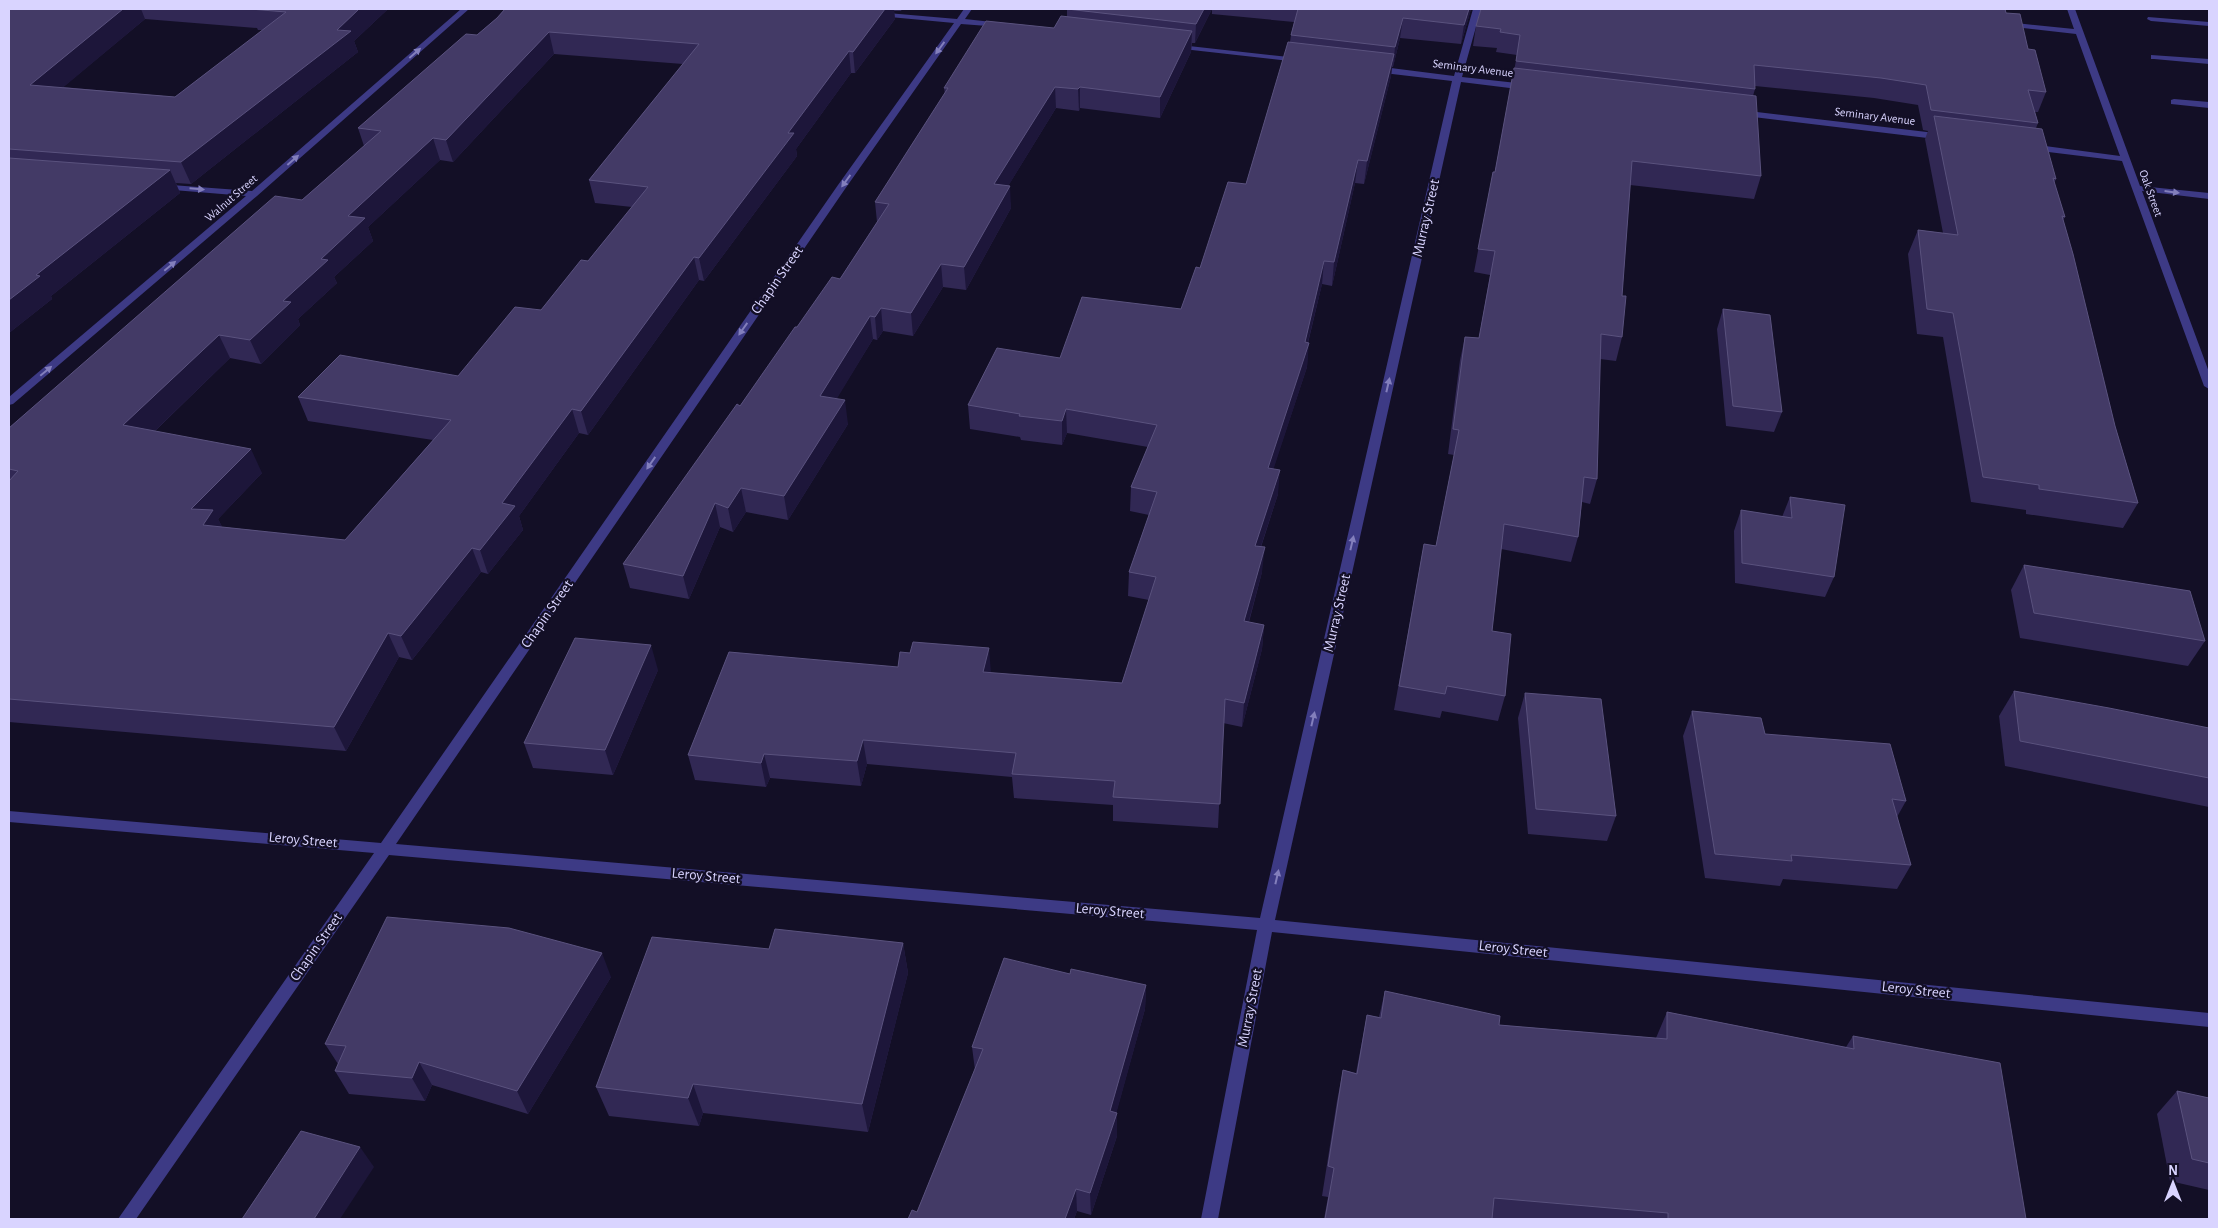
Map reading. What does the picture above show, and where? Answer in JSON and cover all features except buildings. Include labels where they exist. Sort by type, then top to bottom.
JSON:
[{"type":"street","name":"Walnut Street","points":[[9,402],[254,194],[465,9]]},
{"type":"street","name":"Chapin Street","points":[[126,1219],[386,847],[841,187],[968,9]]},
{"type":"street","name":"Murray Street","points":[[1209,1219],[1266,925],[1458,79],[1477,9]]},
{"type":"street","name":"Oak Street","points":[[2071,9],[2209,386]]},
{"type":"street","points":[[865,12],[1009,26]]},
{"type":"street","points":[[2150,19],[2209,24]]},
{"type":"street","points":[[1994,23],[2080,32]]},
{"type":"street","points":[[1165,44],[1311,62]]},
{"type":"street","points":[[2154,57],[2209,62]]},
{"type":"street","name":"Seminary Avenue","points":[[1370,69],[1536,88]]},
{"type":"street","points":[[2174,102],[2209,106]]},
{"type":"street","name":"Seminary Avenue","points":[[1732,112],[1958,139]]},
{"type":"street","points":[[2017,146],[2125,159]]},
{"type":"street","points":[[153,186],[254,194]]},
{"type":"street","points":[[2136,188],[2209,196]]},
{"type":"street","name":"Leroy Street","points":[[9,816],[386,847],[1266,925],[2209,1020]]}]
